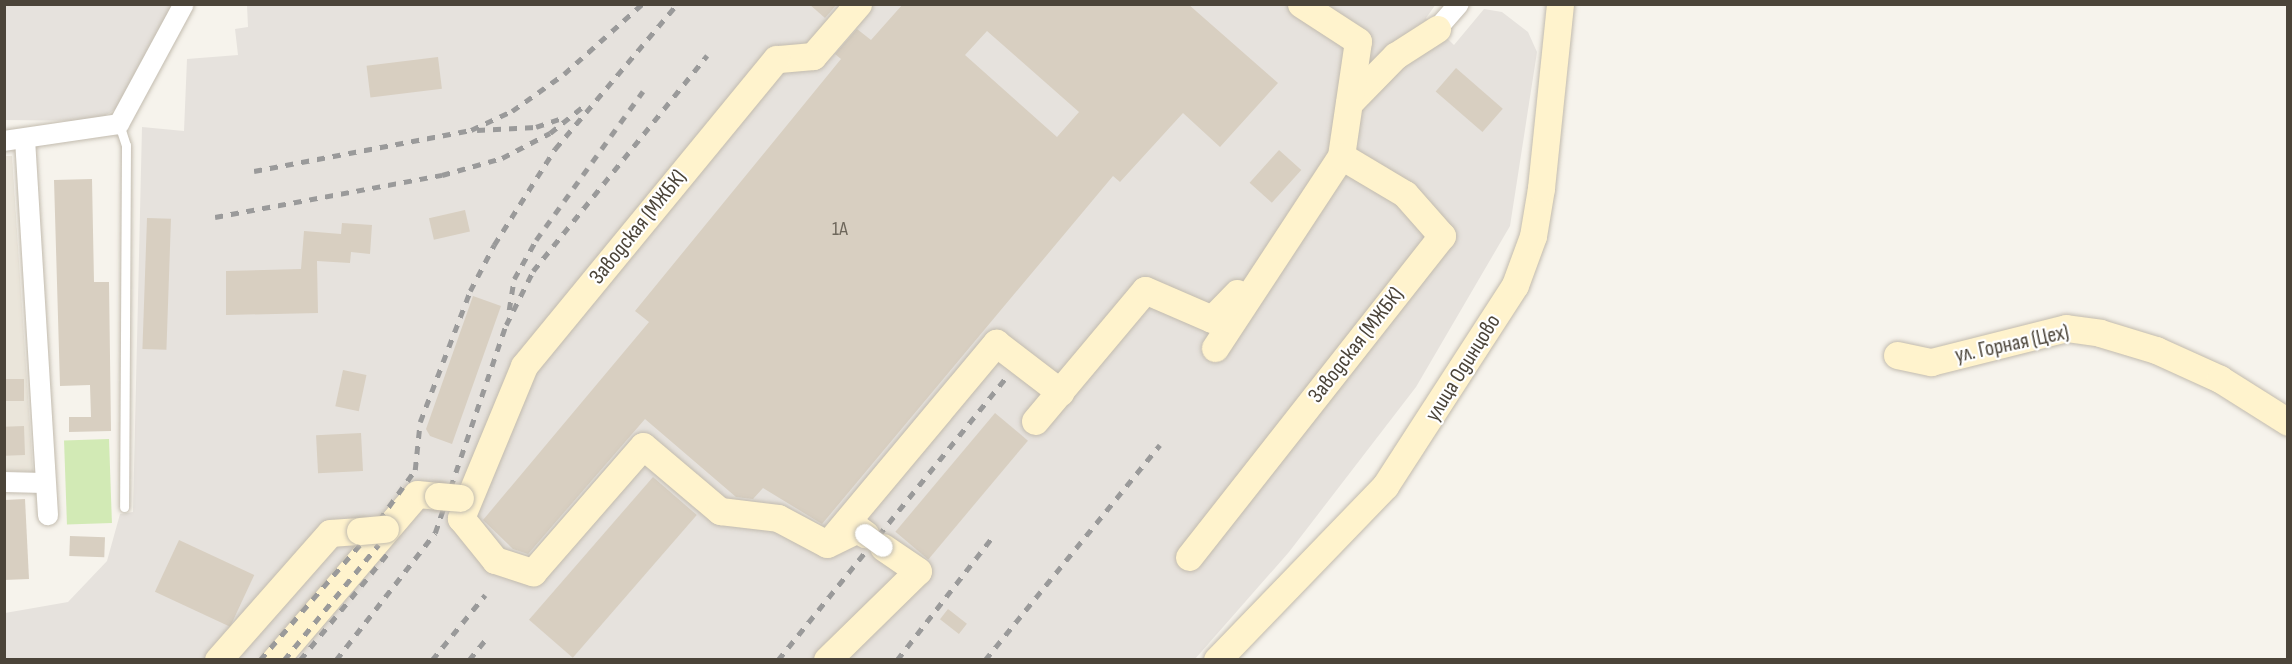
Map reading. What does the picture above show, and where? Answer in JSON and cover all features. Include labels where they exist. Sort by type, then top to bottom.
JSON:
[{"type":"street","points":[[4,141],[119,124],[184,4]]},
{"type":"street","name":"Заводская (МЖБК)","points":[[828,544],[778,518],[720,511],[643,446],[533,572],[495,560],[461,518],[456,498],[524,366],[776,59],[813,56],[858,4]]},
{"type":"street","points":[[1215,348],[1341,156],[1358,41],[1301,4]]},
{"type":"street","points":[[1349,103],[1395,56],[1437,29],[1459,4]]},
{"type":"street","name":"улица Одинцово","points":[[1218,660],[1385,486],[1515,285],[1539,198],[1560,4]]},
{"type":"street","points":[[25,139],[48,515]]},
{"type":"street","name":"Заводская (МЖБК)","points":[[1189,557],[1442,236],[1405,194],[1341,156]]},
{"type":"street","points":[[1035,421],[1145,290],[1212,319],[1278,252]]},
{"type":"street","name":"ул. Горная (Цех)","points":[[1897,356],[1931,362],[2066,328],[2100,333],[2156,350],[2220,379],[2288,422]]},
{"type":"street","points":[[828,544],[996,344],[1060,392]]},
{"type":"street","points":[[4,482],[45,483]]},
{"type":"street","points":[[275,660],[377,530],[417,494],[456,498]]},
{"type":"street","points":[[827,660],[918,571],[858,529],[828,544]]},
{"type":"street","points":[[218,660],[330,533],[377,530]]},
{"type":"lane","points":[[119,124],[126,145],[124,507]]},
{"type":"shaded area","points":[[1436,4],[1426,18],[1454,45],[1484,9],[1502,12],[1528,32],[1537,52],[1510,226],[1416,387],[1289,552],[1195,659],[5,660],[5,613],[68,602],[107,561],[120,514],[133,512],[142,127],[184,131],[187,59],[238,55],[235,29],[248,27],[247,5]]},
{"type":"shaded area","points":[[5,5],[173,5],[119,107],[96,121],[5,120]]},
{"type":"shaded area","points":[[4,156],[12,156],[33,472],[5,471]]},
{"type":"green space","points":[[109,439],[112,523],[67,525],[64,441]]},
{"type":"building","points":[[809,4],[837,4],[825,18]]},
{"type":"building","points":[[903,4],[1188,4],[1278,83],[1220,147],[1183,113],[1120,182],[1113,176],[822,524],[763,488],[753,499],[736,497],[645,419],[528,554],[513,549],[483,520],[649,322],[635,311],[841,59],[835,54],[857,29],[871,40]],"holes":[[[987,31],[1079,112],[1057,137],[965,55]]]},
{"type":"building","points":[[438,57],[442,89],[370,98],[367,66]]},
{"type":"building","points":[[1456,68],[1503,109],[1482,132],[1436,91]]},
{"type":"building","points":[[1279,150],[1301,170],[1272,203],[1250,183]]},
{"type":"building","points":[[92,179],[94,282],[109,282],[111,431],[69,432],[69,417],[91,417],[90,385],[60,386],[54,180]]},
{"type":"building","points":[[465,210],[470,231],[434,240],[429,218]]},
{"type":"building","points":[[147,218],[171,219],[166,350],[142,349]]},
{"type":"building","points":[[342,223],[372,225],[370,254],[351,252],[350,263],[317,261],[318,313],[226,315],[226,271],[301,269],[304,231],[341,234]]},
{"type":"building","points":[[473,296],[501,306],[452,444],[430,436],[426,429]]},
{"type":"building","points":[[343,370],[366,375],[359,411],[335,406]]},
{"type":"building","points":[[4,379],[24,379],[24,401],[4,401]]},
{"type":"building","points":[[995,413],[1028,441],[928,559],[895,532]]},
{"type":"building","points":[[24,426],[25,455],[5,456],[4,427]]},
{"type":"building","points":[[361,433],[363,471],[318,473],[316,435]]},
{"type":"building","points":[[653,477],[697,515],[573,658],[529,620]]},
{"type":"building","points":[[25,499],[29,579],[4,580],[4,500]]},
{"type":"building","points":[[70,536],[105,537],[104,557],[69,556]]},
{"type":"building","points":[[179,540],[254,575],[230,627],[155,592]]},
{"type":"building","points":[[948,609],[967,624],[959,634],[940,619]]},
{"type":"railway","points":[[254,171],[471,130],[512,111],[564,74],[642,4]]},
{"type":"railway","points":[[260,660],[370,533],[415,470],[420,422],[470,291],[494,245],[555,149],[677,4]]},
{"type":"railway","points":[[336,660],[435,533],[506,325],[533,271],[707,55]]},
{"type":"railway","points":[[509,310],[514,279],[536,240],[643,91]]},
{"type":"railway","points":[[215,217],[442,175],[502,158],[550,133],[585,105]]},
{"type":"railway","points":[[477,130],[536,127],[562,118]]},
{"type":"railway","points":[[778,660],[1007,376]]},
{"type":"railway","points":[[985,660],[1160,445]]},
{"type":"railway","points":[[897,660],[991,539]]},
{"type":"railway","points":[[284,660],[378,545]]},
{"type":"railway","points":[[300,660],[387,554]]},
{"type":"railway","points":[[432,660],[485,595]]},
{"type":"railway","points":[[469,660],[486,639]]}]
